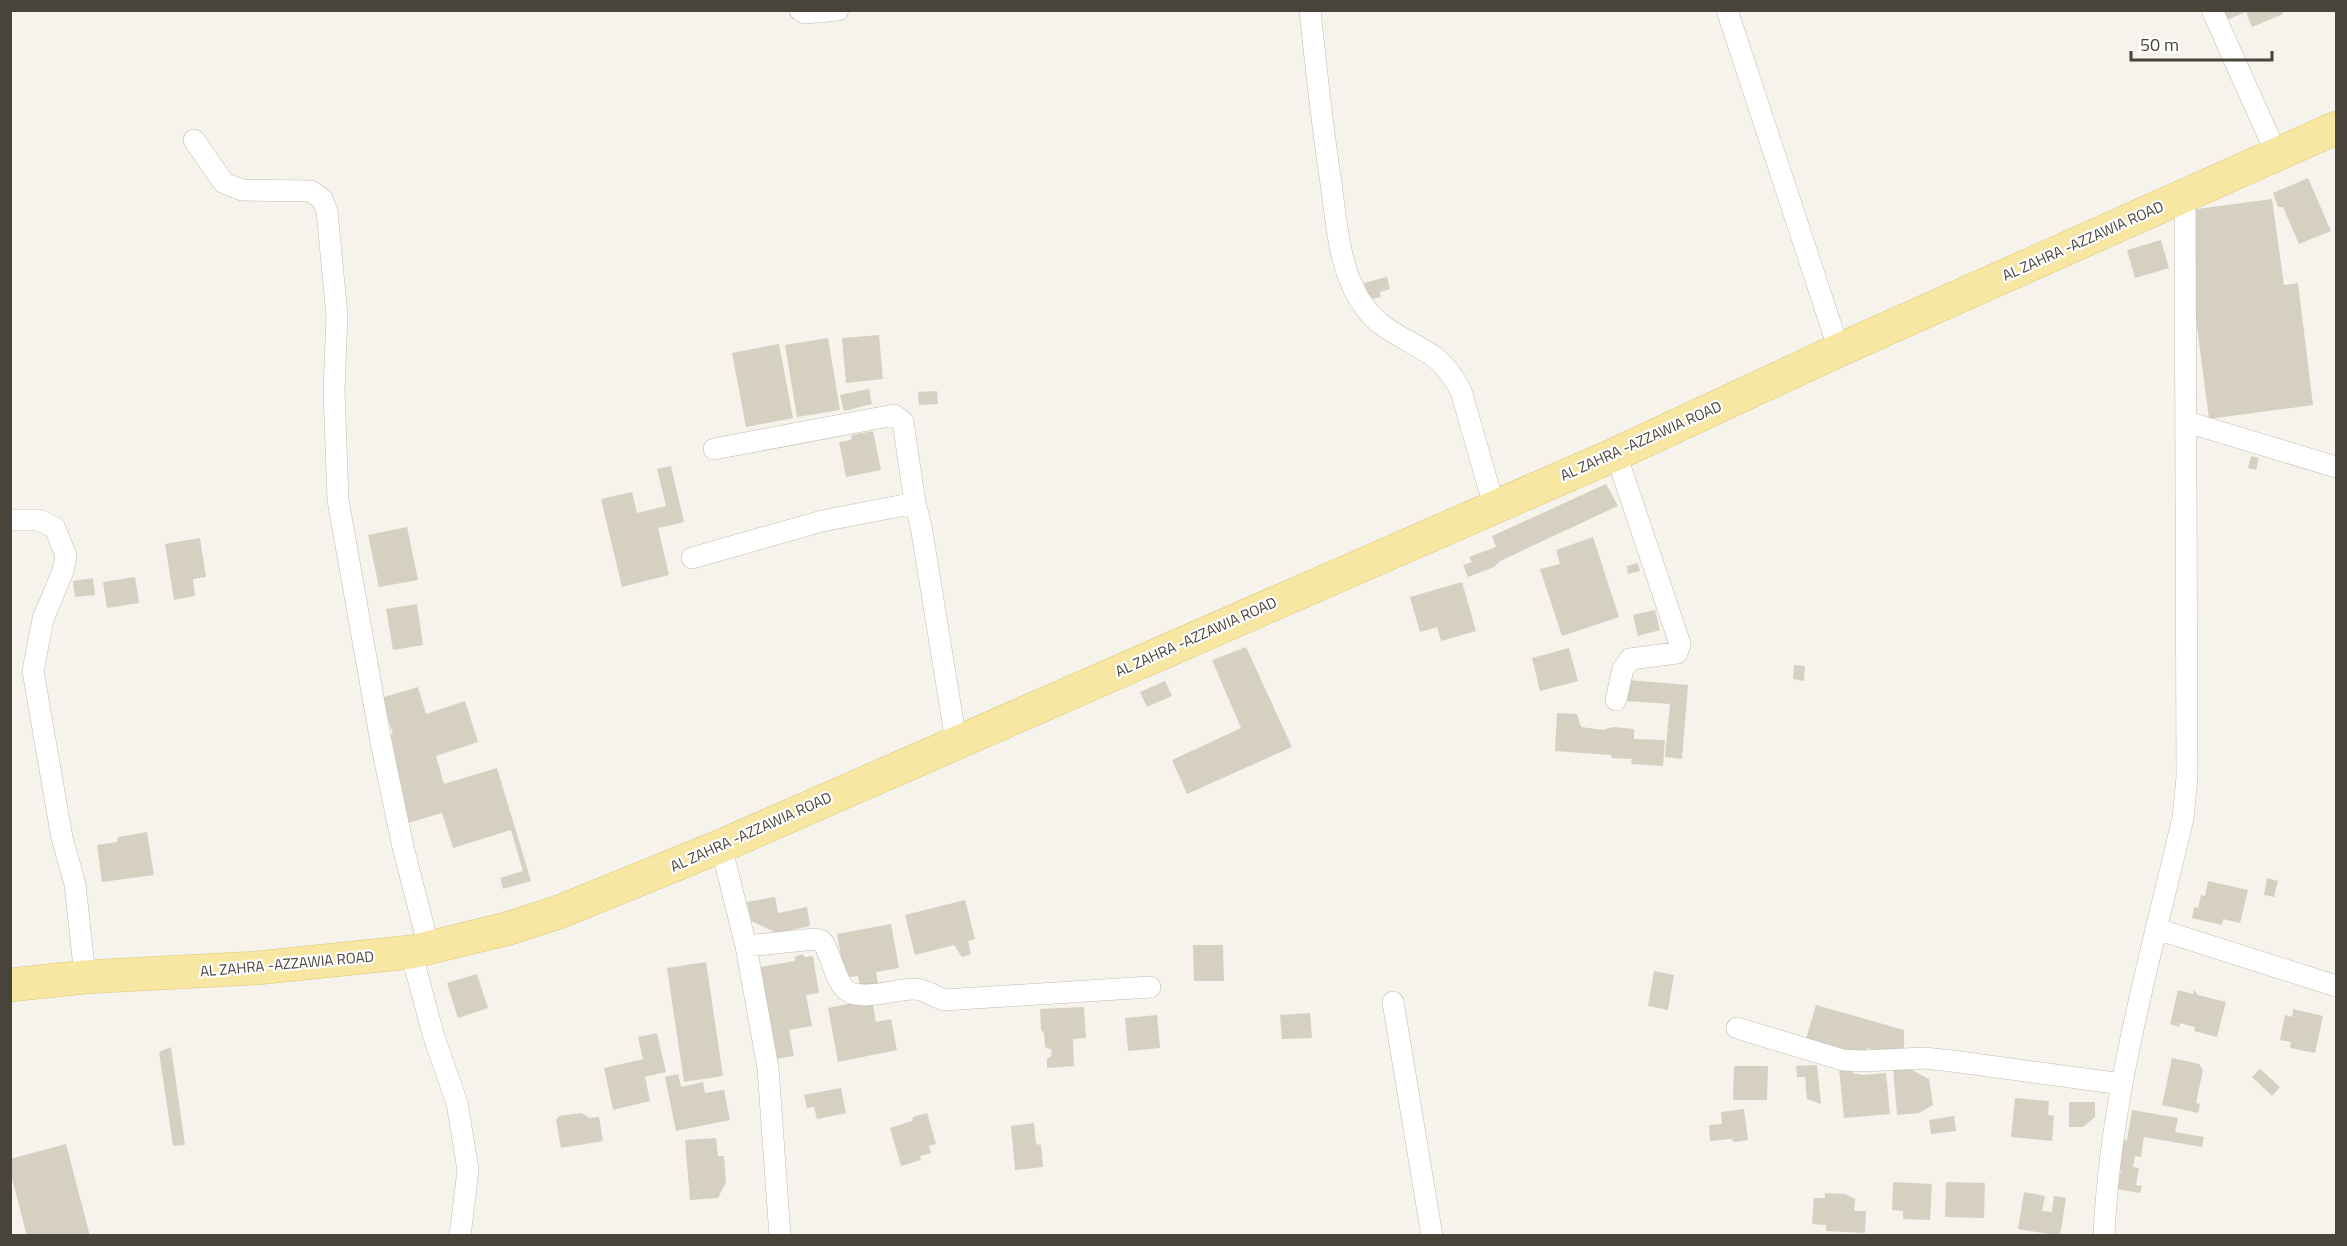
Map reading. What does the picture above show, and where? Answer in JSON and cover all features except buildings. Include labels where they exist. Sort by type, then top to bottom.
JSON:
[{"type":"main road","name":"AL ZAHRA -AZZAWIA ROAD","points":[[10,985],[85,977],[257,968],[420,950],[559,912],[720,846],[1616,454],[1839,350],[2185,196],[2276,153],[2337,128]]},
{"type":"street","points":[[800,10],[805,13],[838,10]]},
{"type":"street","points":[[1310,10],[1322,126],[1339,242],[1350,282],[1361,303],[1375,320],[1391,332],[1432,355],[1455,380],[1461,391],[1494,506]]},
{"type":"street","points":[[1727,10],[1839,350]]},
{"type":"street","points":[[2212,10],[2276,153]]},
{"type":"street","points":[[194,140],[224,183],[242,190],[311,191],[322,199],[327,211],[337,316],[334,390],[338,500],[381,742],[403,847],[434,1037],[457,1103],[468,1170],[460,1236]]},
{"type":"street","points":[[2104,1236],[2106,1196],[2122,1084],[2183,818],[2187,777],[2185,196]]},
{"type":"street","points":[[714,448],[894,416],[903,422],[956,741]]},
{"type":"street","points":[[2187,422],[2337,467]]},
{"type":"street","points":[[1616,454],[1680,644],[1677,653],[1630,659],[1623,669],[1616,700]]},
{"type":"street","points":[[692,558],[822,521],[915,503]]},
{"type":"street","points":[[10,520],[39,520],[55,528],[66,556],[63,571],[43,619],[33,671],[62,838],[75,884],[85,977]]},
{"type":"street","points":[[720,846],[746,946],[768,1068],[780,1236]]},
{"type":"street","points":[[2157,929],[2337,986]]},
{"type":"street","points":[[746,946],[815,939],[822,941],[841,984],[846,991],[860,995],[913,989],[926,990],[944,999],[1150,987]]},
{"type":"street","points":[[1393,1002],[1432,1236]]},
{"type":"street","points":[[1737,1028],[1843,1060],[1942,1060],[2122,1084]]}]
